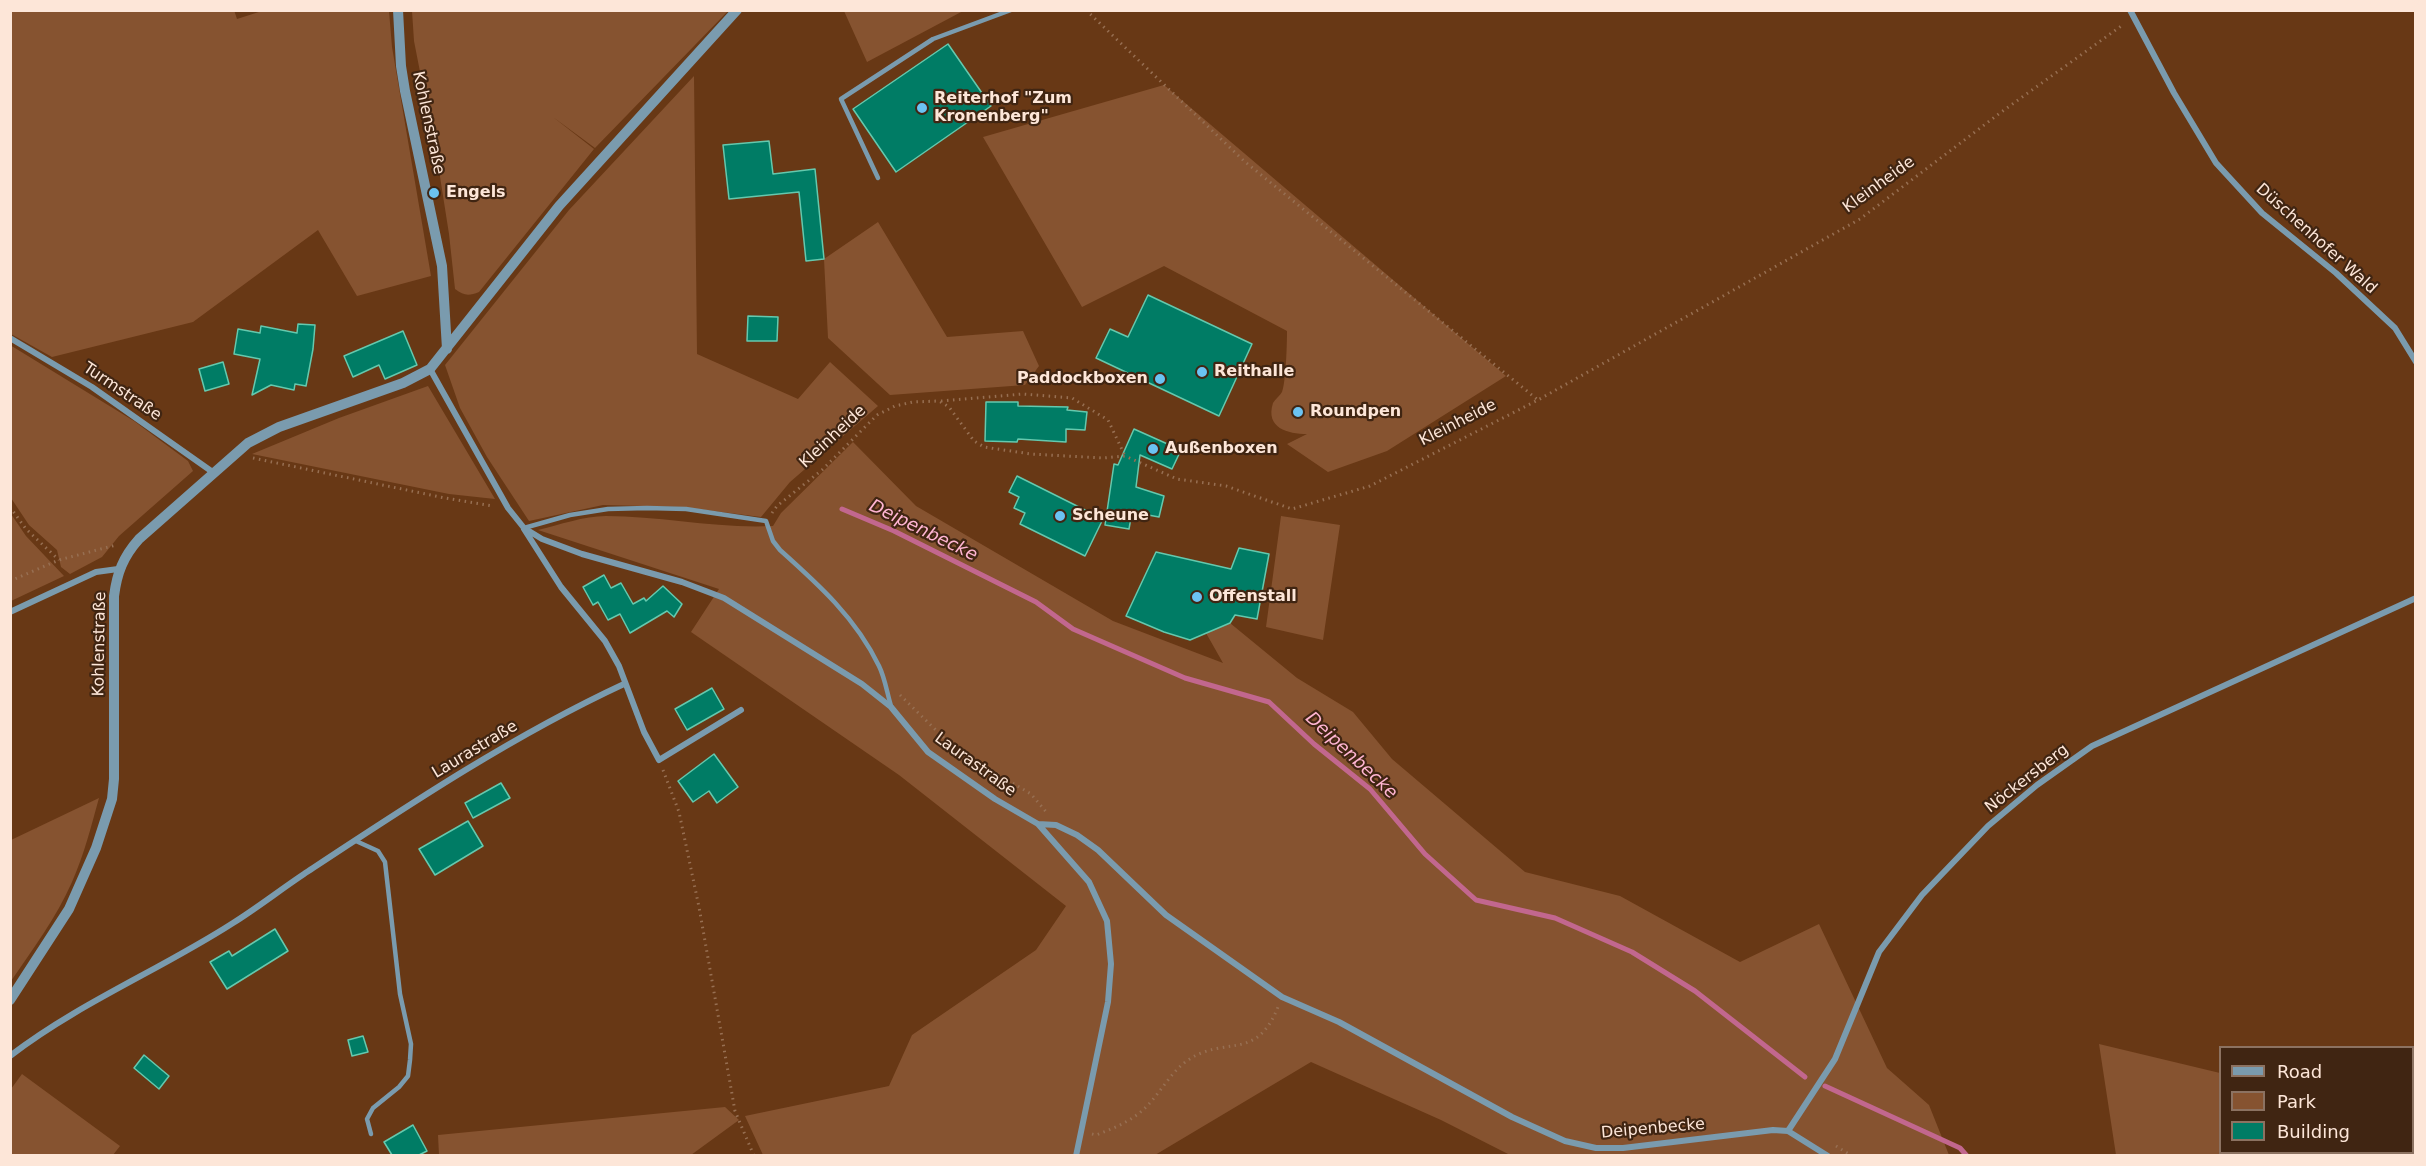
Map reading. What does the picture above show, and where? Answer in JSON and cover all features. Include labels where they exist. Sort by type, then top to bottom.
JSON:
[{"type":"street","name":"Kohlenstraße","points":[[398,10],[401,66],[405,91],[442,266],[447,349]]},
{"type":"street","points":[[430,369],[559,206],[737,10]]},
{"type":"street","name":"Düschenhofer Wald","points":[[2130,10],[2174,93],[2216,163],[2262,213],[2336,273],[2395,328],[2415,362]]},
{"type":"street","name":"Turmstraße","points":[[10,338],[101,393],[214,473]]},
{"type":"street","name":"Kohlenstraße","points":[[10,1000],[69,909],[96,848],[112,800],[114,596],[118,569],[128,551],[139,538],[248,443],[279,427],[403,383],[430,369]]},
{"type":"street","name":"Laurastraße","points":[[430,369],[508,508],[524,528],[561,587],[605,641],[619,666],[644,732],[659,760]]},
{"type":"street","name":"Laurastraße","points":[[524,528],[542,539],[582,554],[682,582],[724,598],[862,684],[891,707],[928,752],[995,799],[1038,824],[1089,882],[1107,921],[1111,964],[1108,1002],[1076,1155]]},
{"type":"street","points":[[10,612],[96,572],[118,569]]},
{"type":"street","name":"Nöckersberg","points":[[1788,1131],[1835,1059],[1879,952],[1922,895],[1989,826],[2037,785],[2092,746],[2415,598]]},
{"type":"street","name":"Laurastraße","points":[[356,841],[489,757],[580,705],[624,684]]},
{"type":"street","points":[[659,760],[741,710]]},
{"type":"street","name":"Deipenbecke","points":[[1038,824],[1056,825],[1077,835],[1098,850],[1166,915],[1259,983],[1282,997],[1349,1028],[1512,1117],[1565,1141],[1596,1148],[1623,1148],[1773,1130],[1788,1131]]},
{"type":"street","points":[[10,1056],[44,1030],[232,924],[356,841]]},
{"type":"street","points":[[1788,1131],[1828,1155]]},
{"type":"lane","points":[[878,178],[841,99],[933,39],[1011,10]]},
{"type":"lane","points":[[524,528],[570,515],[627,508],[686,509],[766,521],[773,542],[835,601],[863,638],[881,668],[891,707]]},
{"type":"lane","points":[[356,841],[378,851],[385,862],[400,994],[411,1044],[408,1076],[399,1087],[373,1108],[367,1119],[371,1134]]},
{"type":"path","points":[[1086,10],[1244,160],[1538,400]]},
{"type":"path","name":"Kleinheide","points":[[766,521],[777,506],[822,470],[877,415],[895,405],[913,402],[939,401],[949,407],[974,441],[984,447],[1031,454],[1103,458],[1125,456],[1178,479],[1226,486],[1292,509],[1370,486],[1538,400],[1860,219],[2000,113],[2134,18]]},
{"type":"path","points":[[939,401],[1023,394],[1072,398],[1108,420],[1125,456]]},
{"type":"path","points":[[237,453],[264,461],[370,483],[508,508]]},
{"type":"path","points":[[10,507],[26,529],[59,560]]},
{"type":"path","points":[[10,581],[59,560],[139,538]]},
{"type":"path","points":[[886,687],[904,698],[944,738],[965,755],[1031,794],[1056,825]]},
{"type":"path","points":[[659,760],[679,812],[699,907],[735,1111],[754,1155]]},
{"type":"path","points":[[1082,1133],[1096,1135],[1123,1124],[1147,1106],[1166,1081],[1188,1060],[1220,1048],[1243,1046],[1263,1033],[1273,1021],[1282,997]]},
{"type":"green space","points":[[234,10],[237,19],[262,11],[389,11],[392,47],[431,276],[357,296],[318,230],[193,322],[52,357],[11,334],[10,11]]},
{"type":"green space","points":[[412,10],[728,11],[595,148],[553,117],[594,149],[479,292],[469,295],[455,289],[438,164],[414,41]]},
{"type":"green space","points":[[844,11],[963,11],[867,62]]},
{"type":"green space","points":[[694,76],[697,354],[798,399],[830,362],[878,406],[790,482],[761,517],[682,507],[603,505],[529,521],[487,457],[460,408],[445,365],[569,210]]},
{"type":"green space","points":[[1164,85],[1506,376],[1387,451],[1328,472],[1287,444],[1307,434],[1286,431],[1275,424],[1272,418],[1273,403],[1283,387],[1287,331],[1164,266],[1082,307],[983,137]]},
{"type":"green space","points":[[878,222],[947,337],[1023,331],[1039,366],[1025,385],[890,395],[828,338],[824,259]]},
{"type":"green space","points":[[10,345],[134,421],[188,461],[193,471],[119,536],[102,557],[70,574],[61,567],[57,550],[29,525],[11,498]]},
{"type":"green space","points":[[428,386],[495,499],[449,494],[252,454],[339,418]]},
{"type":"green space","points":[[853,442],[916,506],[1113,621],[1223,663],[1206,633],[1230,623],[1297,678],[1353,712],[1392,759],[1525,872],[1620,896],[1740,962],[1819,924],[1887,1068],[1929,1105],[1949,1155],[1510,1155],[1441,1120],[1311,1062],[1155,1155],[763,1155],[745,1116],[889,1086],[912,1035],[1036,950],[1066,906],[899,775],[691,632],[719,589],[538,530],[598,516],[732,526],[773,526],[781,513]]},
{"type":"green space","points":[[11,514],[26,536],[64,576],[11,601]]},
{"type":"green space","points":[[1281,516],[1340,525],[1323,640],[1266,627]]},
{"type":"green space","points":[[99,798],[84,851],[66,895],[44,933],[11,981],[11,840]]},
{"type":"green space","points":[[2099,1044],[2219,1073],[2219,1154],[2289,1155],[2116,1155]]},
{"type":"green space","points":[[22,1074],[120,1146],[113,1155],[11,1155],[11,1089]]},
{"type":"green space","points":[[725,1107],[739,1120],[691,1155],[439,1155],[438,1135]]},
{"type":"building","name":"Reiterhof \"Zum Kronenberg\"","points":[[948,44],[991,106],[896,172],[853,109]]},
{"type":"building","points":[[769,141],[773,174],[815,169],[824,259],[806,261],[799,192],[729,199],[723,145]]},
{"type":"building","name":"Reithalle","points":[[1148,295],[1252,344],[1219,416],[1096,358],[1110,329],[1128,337]]},
{"type":"building","points":[[748,316],[778,317],[777,341],[747,341]]},
{"type":"building","points":[[298,324],[315,325],[306,386],[295,384],[294,390],[271,385],[252,395],[260,359],[234,354],[238,329],[260,333],[261,326],[297,333]]},
{"type":"building","points":[[403,331],[417,365],[385,379],[379,365],[353,377],[344,356]]},
{"type":"building","points":[[223,362],[229,384],[205,391],[199,369]]},
{"type":"building","points":[[986,402],[1018,402],[1018,406],[1068,407],[1067,410],[1087,412],[1085,430],[1066,429],[1066,442],[1018,439],[1017,442],[985,441]]},
{"type":"building","points":[[1134,429],[1181,450],[1172,469],[1140,455],[1136,487],[1164,496],[1159,517],[1132,512],[1129,529],[1105,525],[1114,464],[1118,465]]},
{"type":"building","name":"Scheune","points":[[1017,476],[1103,519],[1085,556],[1020,524],[1025,513],[1014,508],[1019,497],[1009,492]]},
{"type":"building","name":"Offenstall","points":[[1239,548],[1269,554],[1257,619],[1235,615],[1230,623],[1190,640],[1126,616],[1156,552],[1231,569]]},
{"type":"building","points":[[604,575],[611,588],[621,583],[633,604],[644,598],[646,601],[663,586],[682,604],[674,617],[667,611],[630,633],[620,614],[608,620],[598,602],[593,605],[583,587]]},
{"type":"building","points":[[712,688],[724,709],[687,730],[675,709]]},
{"type":"building","points":[[714,754],[738,787],[717,803],[709,791],[693,802],[678,781]]},
{"type":"building","points":[[501,783],[510,798],[473,818],[465,803]]},
{"type":"building","points":[[468,821],[483,846],[435,875],[419,849]]},
{"type":"building","points":[[275,929],[288,951],[227,989],[210,962],[229,951],[232,956]]},
{"type":"building","points":[[363,1036],[368,1052],[352,1056],[348,1040]]},
{"type":"building","points":[[144,1055],[169,1076],[159,1089],[134,1068]]},
{"type":"building","points":[[413,1125],[427,1151],[419,1155],[392,1155],[384,1142]]},
{"type":"waterway","name":"Deipenbecke","points":[[842,509],[894,531],[1036,602],[1073,629],[1185,678],[1269,702],[1314,744],[1370,789],[1425,854],[1476,900],[1555,918],[1632,952],[1695,991],[1805,1077]]},
{"type":"waterway","name":"Deipenbecke","points":[[1825,1086],[1960,1148],[1967,1156]]},
{"type":"place","name":"Reiterhof \"Zum Kronenberg\"","points":[[922,108]]},
{"type":"place","name":"Engels","points":[[434,193]]},
{"type":"place","name":"Reithalle","points":[[1202,372]]},
{"type":"place","name":"Paddockboxen","points":[[1160,379]]},
{"type":"place","name":"Roundpen","points":[[1298,412]]},
{"type":"place","name":"Außenboxen","points":[[1153,449]]},
{"type":"place","name":"Scheune","points":[[1060,516]]},
{"type":"place","name":"Offenstall","points":[[1197,597]]}]
